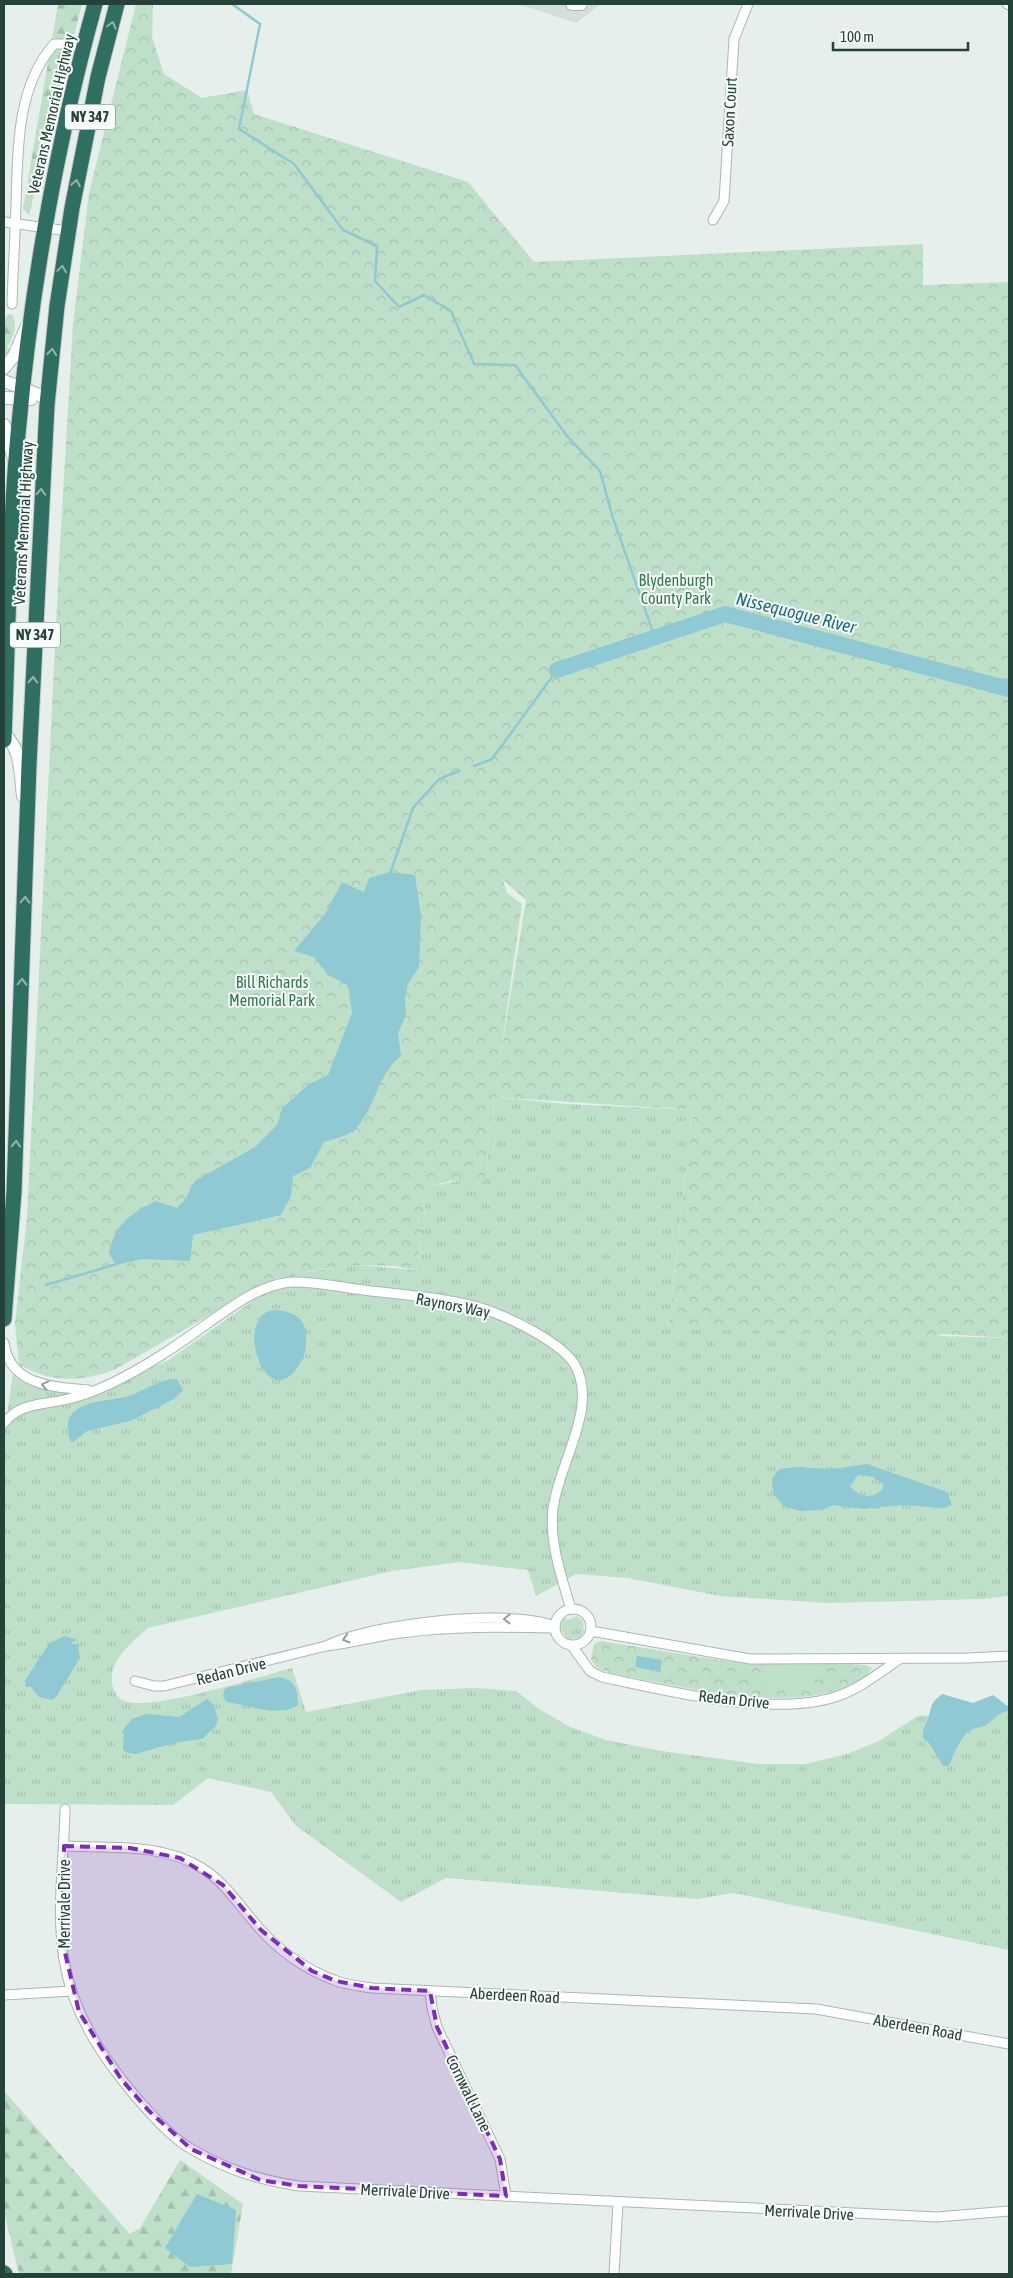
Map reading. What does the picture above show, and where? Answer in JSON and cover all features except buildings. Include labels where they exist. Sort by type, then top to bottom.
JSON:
[{"type":"highway","name":"Veterans Memorial Highway","points":[[6,740],[5,661],[16,467],[31,314],[44,228],[83,48],[95,4]]},
{"type":"highway","name":"Veterans Memorial Highway","points":[[4,1319],[15,1172],[31,729],[48,398],[68,231],[93,102],[117,4]]},
{"type":"street","points":[[572,4],[581,4]]},
{"type":"street","name":"Saxon Court","points":[[713,220],[724,202],[734,39],[748,4]]},
{"type":"street","points":[[12,304],[19,132],[27,95],[40,59],[54,44],[68,44],[83,48]]},
{"type":"street","points":[[4,222],[68,231]]},
{"type":"street","points":[[4,368],[14,356],[31,314]]},
{"type":"street","points":[[4,381],[22,393],[48,398]]},
{"type":"street","points":[[4,398],[22,393]]},
{"type":"street","points":[[4,425],[16,467]]},
{"type":"street","points":[[6,740],[22,739],[31,729]]},
{"type":"street","points":[[6,740],[19,759],[27,838]]},
{"type":"street","points":[[4,1191],[15,1172]]},
{"type":"street","name":"Raynors Way","points":[[4,1423],[11,1415],[31,1405],[68,1399],[110,1384],[169,1350],[254,1294],[272,1286],[292,1282],[457,1304],[488,1310],[504,1316],[564,1351],[576,1366],[583,1387],[582,1409],[563,1468],[553,1511],[558,1558],[571,1609]]},
{"type":"street","name":"Raynors Way","points":[[4,1343],[11,1364],[33,1382],[54,1387],[93,1390]]},
{"type":"street","points":[[555,1627],[561,1613],[571,1609],[586,1615],[590,1620],[591,1631],[586,1640],[572,1646]]},
{"type":"street","name":"Redan Drive","points":[[135,1680],[154,1686],[164,1686],[326,1646],[354,1636],[476,1623],[531,1620],[555,1627],[562,1642],[572,1646],[590,1671],[602,1677],[707,1697],[772,1704],[809,1703],[838,1696],[855,1689],[900,1659]]},
{"type":"street","points":[[591,1631],[750,1659],[900,1659],[1009,1656]]},
{"type":"street","name":"Merrivale Drive","points":[[66,1809],[62,1940],[72,1992],[89,2033],[105,2058],[169,2132],[191,2149],[227,2168],[260,2180],[299,2186],[937,2217],[1009,2211]]},
{"type":"street","name":"Aberdeen Road","points":[[64,1846],[130,1848],[154,1851],[180,1858],[202,1868],[223,1885],[261,1930],[290,1956],[312,1970],[336,1981],[372,1988],[816,2009],[1009,2044]]},
{"type":"street","name":"Cornwall Lane","points":[[430,1991],[437,2027],[500,2159],[506,2196]]},
{"type":"street","points":[[4,1995],[72,1992]]},
{"type":"street","points":[[614,2274],[618,2203]]},
{"type":"highlighted area","points":[[64,1846],[130,1848],[180,1858],[223,1885],[261,1930],[312,1971],[336,1981],[372,1988],[430,1991],[437,2027],[500,2159],[506,2196],[299,2186],[260,2180],[191,2149],[149,2111],[121,2079],[79,2012],[62,1940]]},
{"type":"shaded area","points":[[518,4],[601,4],[576,23]]},
{"type":"green space","points":[[58,4],[82,4],[29,215],[23,209]]},
{"type":"green space","name":"Blydenburgh County Park","points":[[136,4],[153,5],[152,37],[164,74],[202,98],[247,90],[254,114],[468,182],[534,262],[923,244],[923,285],[1009,282],[1009,1338],[943,1334],[921,1340],[668,1328],[693,1110],[494,1097],[485,1182],[450,1181],[428,1187],[417,1270],[395,1266],[357,1265],[309,1271],[255,1289],[114,1370],[89,1377],[66,1379],[54,1377],[31,1371],[19,1365],[15,1324],[27,1217],[60,545],[73,324],[89,193]],"holes":[[[503,880],[526,900],[500,1058],[522,904],[507,893]]]},
{"type":"green space","points":[[8,314],[13,315],[15,328],[7,347],[12,351],[4,354],[4,320]]},
{"type":"green space","points":[[494,1097],[566,1104],[693,1110],[668,1328],[1009,1338],[1009,1596],[983,1599],[827,1603],[720,1596],[628,1578],[576,1574],[536,1596],[528,1570],[460,1562],[392,1571],[148,1628],[123,1652],[114,1667],[112,1683],[116,1694],[124,1701],[138,1703],[157,1702],[206,1692],[292,1668],[306,1712],[421,1690],[475,1688],[516,1691],[539,1709],[570,1727],[606,1740],[662,1751],[759,1764],[806,1764],[847,1754],[877,1742],[918,1716],[1009,1711],[1009,1950],[734,1893],[697,1899],[446,1878],[401,1902],[295,1825],[271,1792],[208,1778],[173,1805],[4,1804],[4,1433],[6,1426],[22,1412],[69,1400],[167,1361],[291,1274],[357,1265],[417,1270],[428,1187],[457,1181],[485,1181]]},
{"type":"green space","points":[[13,1372],[78,1393],[7,1416]]},
{"type":"green space","points":[[577,1616],[583,1621],[584,1632],[579,1638],[568,1639],[561,1630],[562,1622],[566,1618],[568,1620]]},
{"type":"green space","points":[[601,1641],[725,1661],[759,1664],[847,1664],[866,1665],[872,1668],[869,1674],[861,1680],[826,1693],[797,1697],[765,1698],[732,1695],[609,1673],[596,1667],[591,1659],[594,1644]]},
{"type":"green space","points":[[766,1668],[812,1668],[812,1691],[765,1690]]},
{"type":"green space","points":[[4,2091],[130,2234],[140,2228],[180,2160],[243,2204],[231,2274],[19,2274],[4,2212]]},
{"type":"water","points":[[390,872],[415,875],[421,917],[419,967],[408,984],[405,999],[406,1015],[398,1033],[401,1056],[386,1073],[361,1123],[350,1133],[324,1142],[310,1168],[293,1176],[291,1196],[281,1215],[193,1235],[190,1261],[142,1259],[116,1265],[109,1253],[116,1234],[125,1221],[139,1210],[156,1201],[177,1208],[185,1200],[195,1181],[255,1147],[277,1125],[282,1108],[309,1084],[328,1075],[352,1013],[348,985],[328,975],[314,957],[294,951],[325,914],[342,882],[364,892],[369,878]]},
{"type":"water","points":[[275,1310],[288,1312],[298,1317],[302,1321],[306,1332],[306,1348],[303,1358],[290,1376],[278,1380],[267,1374],[259,1361],[255,1345],[255,1328],[262,1316]]},
{"type":"water","points":[[177,1379],[183,1390],[174,1399],[130,1421],[87,1431],[73,1442],[70,1441],[68,1421],[71,1415],[83,1406],[129,1396],[159,1383]]},
{"type":"water","points":[[867,1464],[947,1492],[952,1505],[944,1508],[902,1505],[864,1509],[833,1505],[822,1510],[800,1511],[784,1506],[773,1494],[772,1479],[779,1469],[796,1467],[833,1469]],"holes":[[[858,1475],[873,1477],[883,1484],[883,1489],[874,1495],[861,1495],[850,1486]]]},
{"type":"water","points":[[64,1636],[78,1640],[70,1643],[78,1645],[80,1658],[56,1697],[52,1700],[39,1697],[31,1687],[26,1687],[25,1680],[49,1644]]},
{"type":"water","points":[[637,1656],[662,1660],[660,1672],[635,1667]]},
{"type":"water","points":[[279,1677],[285,1678],[295,1686],[298,1705],[291,1709],[264,1710],[227,1702],[223,1697],[224,1690],[229,1687]]},
{"type":"water","points":[[942,1694],[973,1703],[993,1695],[1009,1707],[1009,1711],[999,1714],[986,1725],[967,1733],[958,1746],[949,1766],[943,1766],[930,1744],[923,1738],[923,1730],[932,1705]]},
{"type":"water","points":[[207,1699],[214,1705],[218,1720],[215,1727],[202,1739],[179,1742],[135,1754],[123,1750],[124,1728],[132,1719],[147,1714],[179,1717]]},
{"type":"water","points":[[197,2194],[236,2210],[232,2264],[190,2267],[165,2248]]},
{"type":"waterway","points":[[232,4],[260,24],[239,129],[294,164],[343,230],[377,246],[375,281],[399,307],[424,295],[451,311],[474,364],[515,365],[567,436],[600,471],[612,515],[655,638]]},
{"type":"waterway","name":"Nissequogue River","points":[[557,670],[725,614],[1009,689]]},
{"type":"waterway","name":"Nissequogue River","points":[[474,766],[492,759],[557,670]]},
{"type":"waterway","name":"Nissequogue River","points":[[390,874],[413,808],[439,779],[459,771]]},
{"type":"waterway","points":[[46,1285],[117,1264]]},
{"type":"park label","name":"Bill Richards Memorial Park","points":[[272,991]]}]
